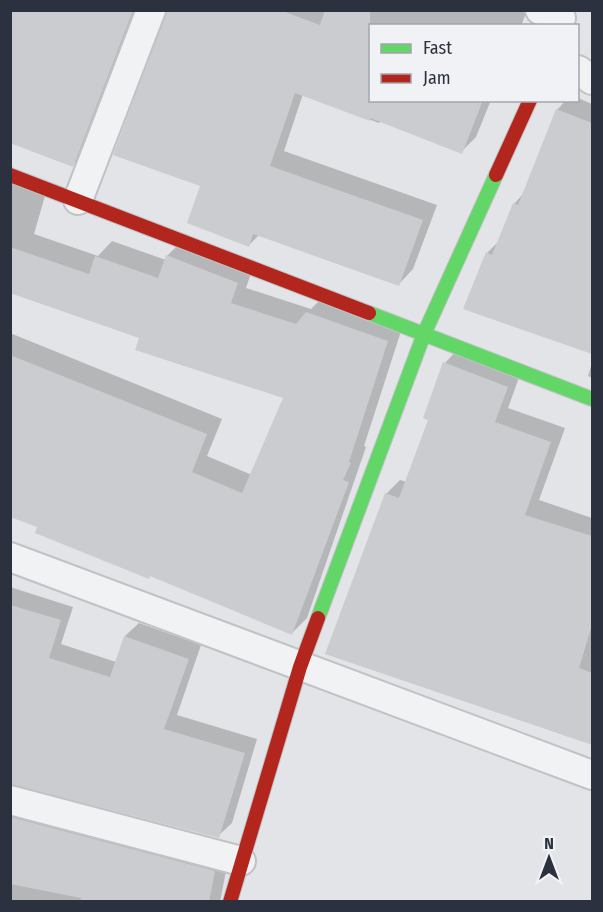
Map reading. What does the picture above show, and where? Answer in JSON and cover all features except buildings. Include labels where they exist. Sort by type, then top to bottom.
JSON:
[{"type":"street","points":[[78,200],[151,10]]},
{"type":"street","points":[[579,71],[592,80]]},
{"type":"street","points":[[230,902],[300,667],[424,334],[529,102]]},
{"type":"street","points":[[10,175],[592,399]]},
{"type":"street","points":[[10,557],[592,775]]},
{"type":"street","points":[[10,800],[241,861]]},
{"type":"traffic: fast","points":[[318,618],[424,334],[496,175]]},
{"type":"traffic: fast","points":[[369,313],[592,399]]},
{"type":"traffic: jam","points":[[496,175],[529,102]]},
{"type":"traffic: jam","points":[[10,175],[369,313]]},
{"type":"traffic: jam","points":[[230,902],[300,667],[318,618]]}]
